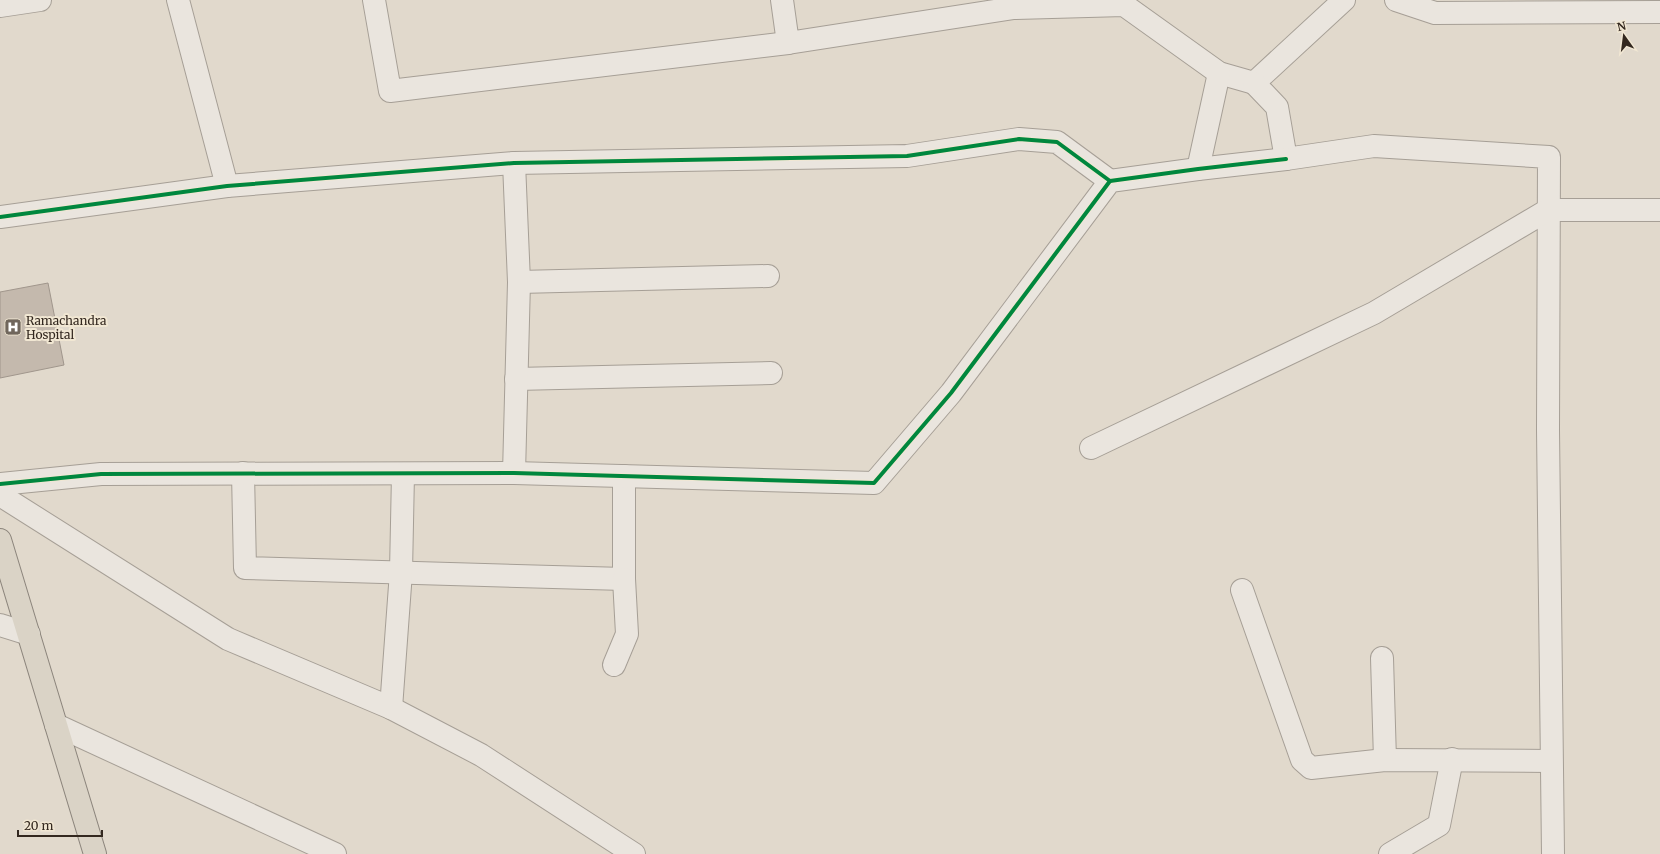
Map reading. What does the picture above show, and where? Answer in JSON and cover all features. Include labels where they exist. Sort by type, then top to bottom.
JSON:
[{"type":"highway","points":[[0,540],[95,854]]},
{"type":"street","points":[[0,6],[40,0]]},
{"type":"street","points":[[178,0],[227,186]]},
{"type":"street","points":[[374,0],[390,92],[788,43],[1014,8],[1125,3],[1219,73],[1254,83],[1277,107],[1286,159]]},
{"type":"street","points":[[782,0],[788,43]]},
{"type":"street","points":[[1254,83],[1344,0]]},
{"type":"street","points":[[1396,0],[1435,13],[1660,12]]},
{"type":"street","points":[[1198,168],[1219,73]]},
{"type":"street","points":[[0,218],[227,186],[514,163],[907,156],[1019,139],[1057,142],[1110,181]]},
{"type":"street","points":[[0,484],[101,474],[514,473],[874,483],[951,393],[1110,181],[1198,168],[1286,159],[1374,146],[1549,157],[1551,760],[1553,854]]},
{"type":"street","points":[[514,163],[519,282],[514,473]]},
{"type":"street","points":[[1091,448],[1374,313],[1548,210],[1660,210]]},
{"type":"street","points":[[519,282],[768,276]]},
{"type":"street","points":[[516,380],[771,373]]},
{"type":"street","points":[[243,474],[245,568],[624,579]]},
{"type":"street","points":[[391,708],[401,572],[403,474]]},
{"type":"street","points":[[614,665],[626,634],[624,579],[624,476]]},
{"type":"street","points":[[0,495],[228,639],[391,708],[482,755],[634,854]]},
{"type":"street","points":[[1242,590],[1302,760],[1311,768],[1385,760],[1551,760]]},
{"type":"street","points":[[0,625],[26,627]]},
{"type":"street","points":[[1382,658],[1385,760]]},
{"type":"street","points":[[56,725],[300,846],[335,854]]},
{"type":"street","points":[[1390,854],[1438,825],[1452,759]]},
{"type":"building","points":[[48,283],[64,365],[0,378],[0,292]]},
{"type":"cycle path","points":[[0,217],[227,186],[514,163],[907,156],[1019,139],[1057,142],[1110,181]]},
{"type":"cycle path","points":[[0,484],[101,474],[514,473],[874,483],[951,393],[1110,181],[1286,159]]},
{"type":"place","name":"Ramachandra Hospital","points":[[13,327]]}]
